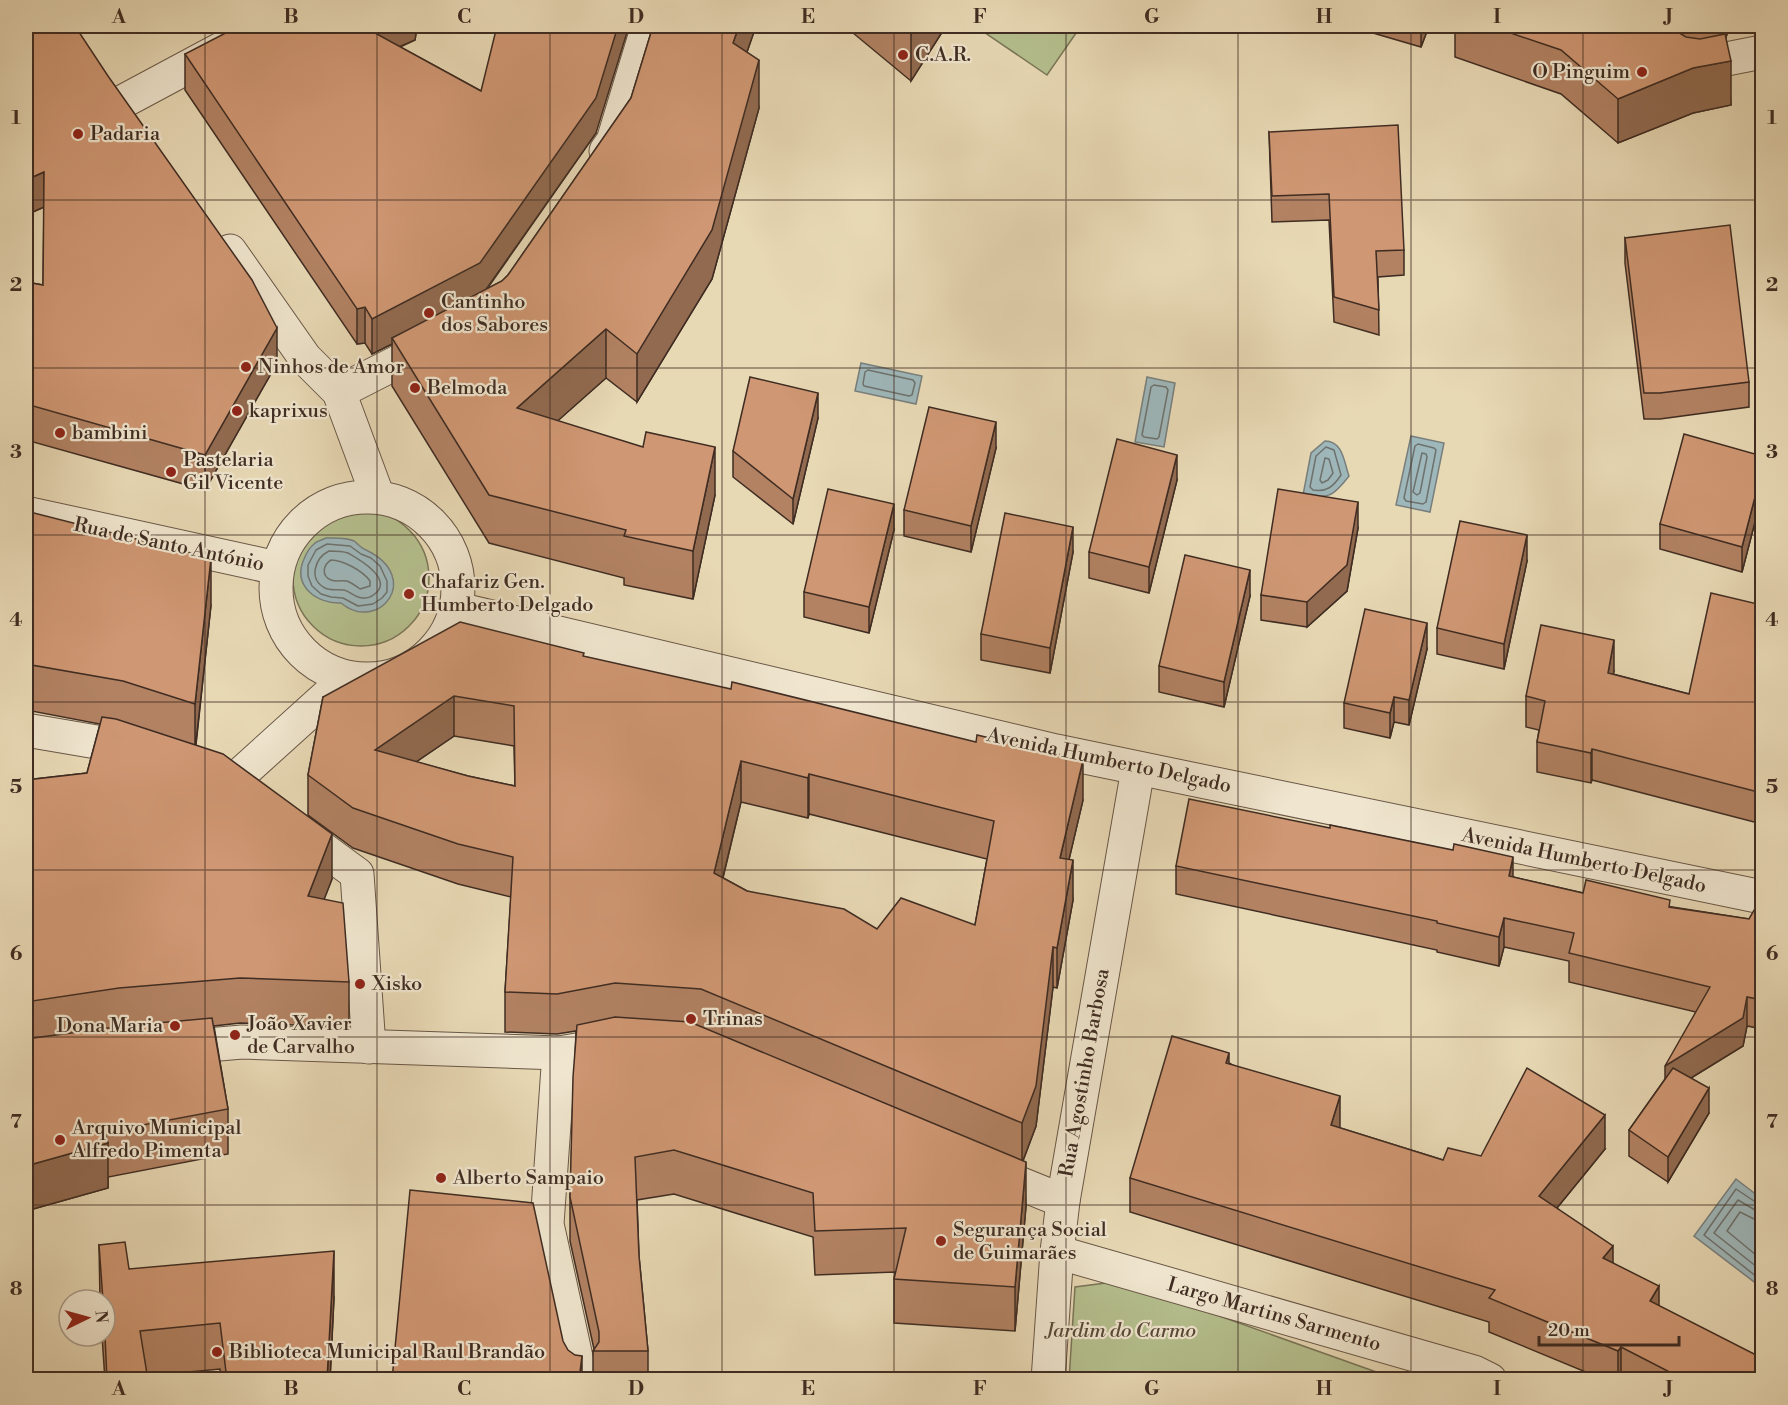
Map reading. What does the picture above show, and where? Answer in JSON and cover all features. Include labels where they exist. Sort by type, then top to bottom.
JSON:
[{"type":"street","points":[[124,100],[264,26]]},
{"type":"street","points":[[587,179],[614,141],[648,26]]},
{"type":"street","points":[[1634,26],[1696,65],[1762,52]]},
{"type":"street","points":[[105,72],[144,129]]},
{"type":"street","points":[[211,224],[305,358],[339,392],[378,497]]},
{"type":"street","points":[[339,392],[461,329]]},
{"type":"street","points":[[378,497],[411,507],[438,530],[455,562],[458,609],[446,635],[421,663],[386,678],[347,678],[313,663],[288,636],[276,603],[277,568],[291,537],[314,513],[345,499],[378,497]]},
{"type":"street","name":"Rua de Santo António","points":[[26,513],[277,568]]},
{"type":"street","name":"Avenida Humberto Delgado","points":[[458,609],[1138,769],[1762,897]]},
{"type":"street","points":[[347,678],[221,779],[265,807],[357,874],[369,1047]]},
{"type":"street","points":[[26,730],[120,746],[165,760]]},
{"type":"street","name":"Rua Agostinho Barbosa","points":[[1048,1380],[1063,1201],[1138,769]]},
{"type":"street","points":[[144,1050],[242,1042],[559,1053],[614,1042],[648,1044]]},
{"type":"street","points":[[559,1053],[547,1224],[581,1380]]},
{"type":"street","points":[[955,1156],[1063,1201]]},
{"type":"street","name":"Largo Martins Sarmento","points":[[1057,1252],[1474,1372],[1490,1380]]},
{"type":"green space","points":[[975,26],[1081,26],[1047,75]]},
{"type":"green space","points":[[361,510],[387,515],[399,521],[409,530],[418,540],[424,552],[429,578],[424,604],[418,616],[409,626],[399,635],[387,641],[361,646],[335,641],[323,635],[313,626],[304,616],[298,604],[293,578],[298,552],[304,540],[313,530],[323,521],[335,515]]},
{"type":"green space","name":"Jardim do Carmo","points":[[1121,1281],[1396,1379],[1069,1380],[1075,1287]]},
{"type":"water","points":[[861,363],[922,376],[916,404],[855,391]]},
{"type":"water","points":[[1147,377],[1175,383],[1164,447],[1135,442]]},
{"type":"water","points":[[1411,436],[1444,443],[1430,512],[1396,505]]},
{"type":"water","points":[[1325,441],[1336,444],[1339,448],[1349,476],[1338,489],[1329,495],[1303,495],[1311,453]]},
{"type":"water","points":[[326,538],[344,538],[354,541],[383,562],[392,574],[393,587],[389,599],[380,607],[369,612],[355,611],[341,603],[323,600],[309,592],[301,577],[304,559],[312,546]]},
{"type":"water","points":[[1736,1179],[1762,1199],[1762,1288],[1694,1236]]},
{"type":"building","points":[[26,26],[75,26],[252,280],[277,328],[205,455],[26,404],[26,282],[43,285],[44,172],[26,180]]},
{"type":"building","points":[[239,26],[368,26],[364,27],[481,91],[497,26],[618,26],[596,98],[480,263],[372,319],[365,307],[357,309],[185,54]]},
{"type":"building","points":[[653,26],[739,26],[733,43],[759,60],[712,230],[637,354],[606,329],[517,408],[643,447],[646,432],[715,447],[693,551],[624,536],[626,530],[489,495],[392,338],[502,281],[508,275],[631,98]]},
{"type":"building","points":[[901,26],[917,26],[911,34]]},
{"type":"building","points":[[1490,26],[1668,26],[1686,37],[1700,39],[1725,34],[1731,61],[1693,68],[1618,99],[1561,50]]},
{"type":"building","points":[[1398,125],[1404,250],[1376,251],[1379,310],[1334,297],[1329,194],[1272,196],[1269,132]]},
{"type":"building","points":[[1730,225],[1749,382],[1644,393],[1625,238]]},
{"type":"building","points":[[750,377],[818,393],[793,499],[733,451]]},
{"type":"building","points":[[929,407],[996,422],[971,526],[904,510]]},
{"type":"building","points":[[1684,434],[1762,456],[1762,470],[1742,547],[1660,524]]},
{"type":"building","points":[[1117,439],[1177,455],[1149,567],[1089,552]]},
{"type":"building","points":[[828,489],[894,504],[869,607],[804,592]]},
{"type":"building","points":[[1278,489],[1358,502],[1347,565],[1307,602],[1261,595]]},
{"type":"building","points":[[26,511],[211,558],[195,704],[123,681],[26,664]]},
{"type":"building","points":[[1005,513],[1073,527],[1050,648],[981,634]]},
{"type":"building","points":[[1460,521],[1527,535],[1504,644],[1437,628]]},
{"type":"building","points":[[1185,555],[1250,570],[1224,682],[1159,666]]},
{"type":"building","points":[[1711,593],[1762,605],[1762,793],[1592,749],[1591,753],[1537,742],[1545,701],[1526,696],[1541,625],[1614,640],[1608,673],[1689,694]]},
{"type":"building","points":[[1365,609],[1427,623],[1409,700],[1394,697],[1390,713],[1344,703]]},
{"type":"building","points":[[460,622],[584,653],[583,656],[731,689],[732,682],[976,742],[977,735],[1083,760],[1060,858],[1073,860],[1057,948],[1053,947],[1036,1086],[1022,1123],[701,989],[615,983],[557,994],[505,992],[513,857],[458,844],[353,808],[308,775],[323,697]],"holes":[[[454,696],[514,706],[515,786],[468,776],[375,750]],[[741,761],[808,778],[809,774],[994,821],[975,925],[901,898],[877,929],[844,909],[747,891],[714,873]]]},
{"type":"building","points":[[102,717],[116,719],[223,754],[332,834],[308,896],[343,903],[349,982],[240,978],[119,988],[26,1002],[26,859],[29,858],[26,780],[87,773]]},
{"type":"building","points":[[1189,799],[1330,828],[1330,825],[1453,850],[1454,844],[1513,857],[1509,876],[1583,893],[1586,880],[1670,900],[1669,907],[1749,919],[1760,900],[1762,901],[1762,1000],[1747,997],[1743,1018],[1665,1066],[1710,987],[1569,953],[1574,933],[1504,918],[1499,937],[1437,923],[1437,921],[1176,866]]},
{"type":"building","points":[[615,1017],[690,1022],[1026,1162],[1015,1287],[894,1279],[906,1228],[815,1231],[813,1193],[674,1150],[635,1157],[639,1256],[648,1351],[593,1351],[599,1342],[599,1332],[570,1197],[573,1077],[577,1025]]},
{"type":"building","points":[[212,1018],[228,1109],[105,1132],[108,1143],[26,1166],[26,1039],[124,1026]]},
{"type":"building","points":[[1172,1036],[1229,1053],[1226,1063],[1340,1096],[1331,1125],[1443,1160],[1448,1148],[1481,1156],[1527,1068],[1605,1115],[1539,1196],[1613,1246],[1603,1258],[1659,1286],[1650,1301],[1762,1358],[1762,1380],[1685,1380],[1621,1347],[1618,1351],[1489,1298],[1495,1290],[1130,1178]]},
{"type":"building","points":[[1673,1068],[1709,1088],[1668,1157],[1629,1130]]},
{"type":"building","points":[[410,1190],[533,1203],[563,1341],[568,1350],[575,1355],[582,1356],[579,1380],[392,1380]]},
{"type":"building","points":[[125,1242],[129,1269],[334,1251],[327,1380],[227,1380],[220,1323],[140,1331],[148,1380],[107,1380],[106,1348],[117,1348],[117,1288],[102,1288],[99,1245]]},
{"type":"place","name":"C.A.R.","points":[[903,55]]},
{"type":"place","name":"O Pinguim","points":[[1642,72]]},
{"type":"place","name":"Padaria","points":[[78,134]]},
{"type":"place","name":"Cantinho dos Sabores","points":[[429,313]]},
{"type":"place","name":"Ninhos de Amor","points":[[246,367]]},
{"type":"place","name":"Belmoda","points":[[415,388]]},
{"type":"place","name":"kaprixus","points":[[237,411]]},
{"type":"place","name":"bambini","points":[[60,433]]},
{"type":"place","name":"Pastelaria Gil Vicente","points":[[171,472]]},
{"type":"place","name":"Chafariz Gen. Humberto Delgado","points":[[409,594]]},
{"type":"place","name":"Xisko","points":[[360,984]]},
{"type":"place","name":"Trinas","points":[[691,1019]]},
{"type":"place","name":"Dona Maria","points":[[175,1026]]},
{"type":"place","name":"João Xavier de Carvalho","points":[[235,1035]]},
{"type":"place","name":"Arquivo Municipal Alfredo Pimenta","points":[[60,1140]]},
{"type":"place","name":"Alberto Sampaio","points":[[441,1178]]},
{"type":"place","name":"Segurança Social de Guimarães","points":[[941,1241]]},
{"type":"place","name":"Biblioteca Municipal Raul Brandão","points":[[217,1352]]}]
